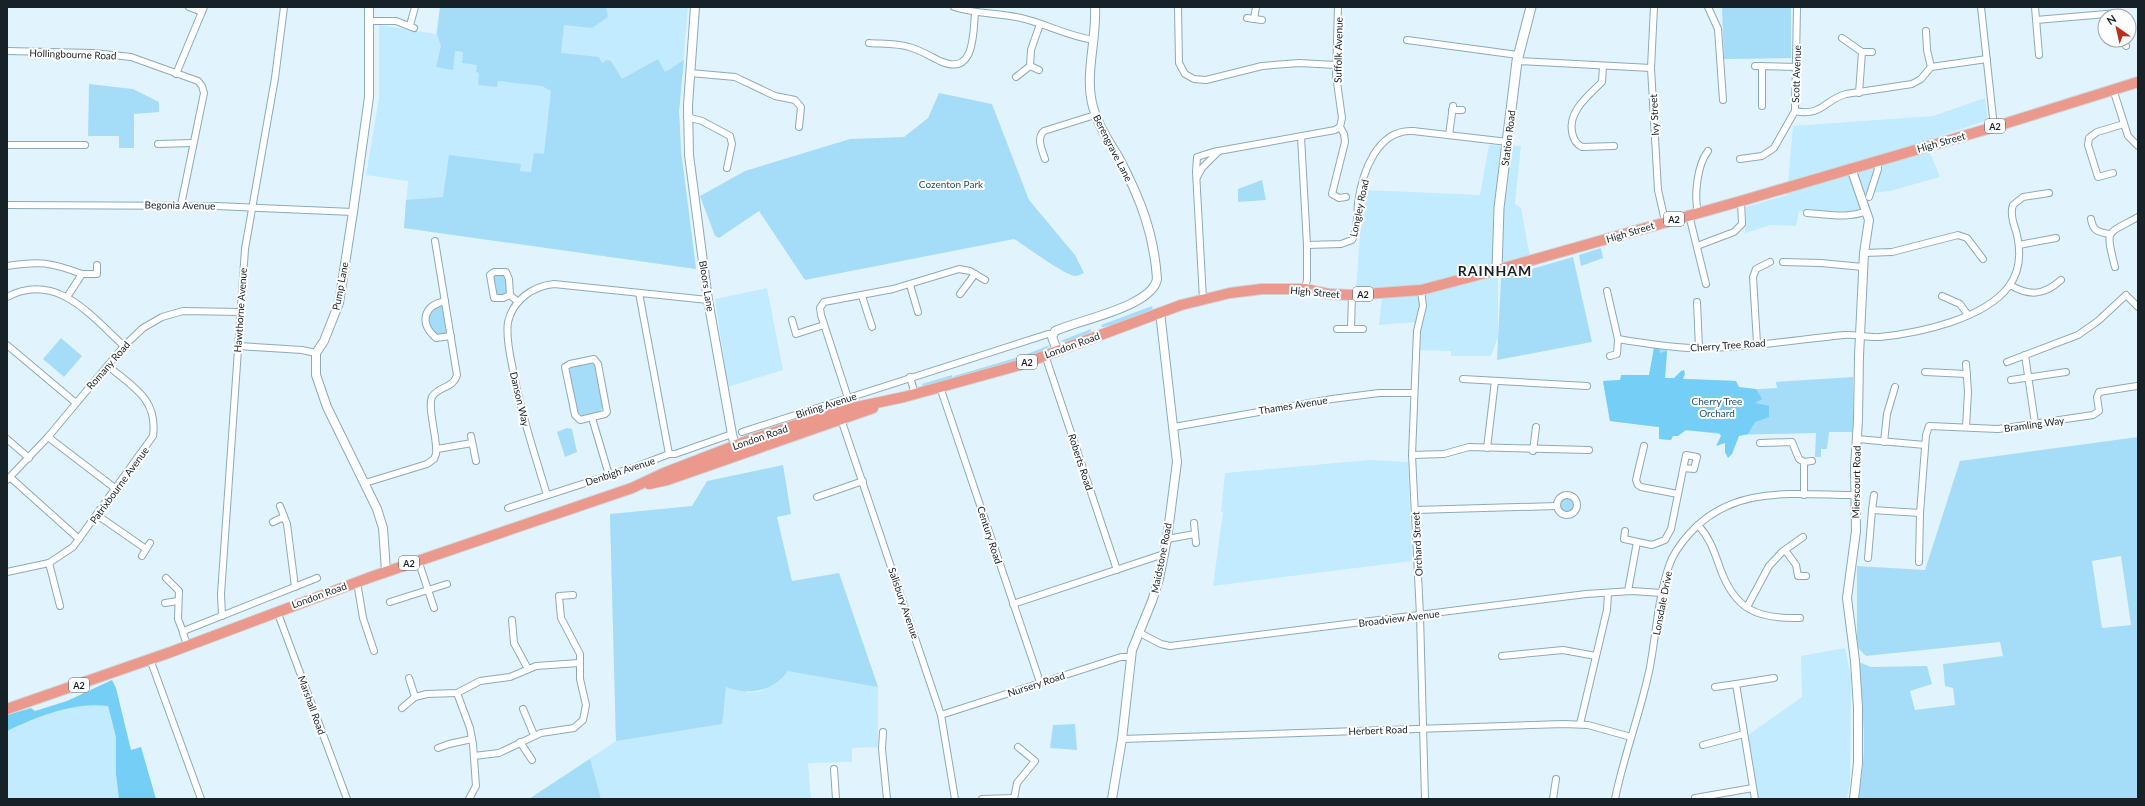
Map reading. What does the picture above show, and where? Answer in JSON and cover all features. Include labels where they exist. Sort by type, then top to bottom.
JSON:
[{"type":"main road","name":"Station Road","points":[[1498,270],[1499,208],[1518,58],[1531,7]]},
{"type":"main road","name":"High Street","points":[[1160,312],[1203,299],[1245,290],[1305,289],[1329,294],[1352,295],[1421,290],[1498,270],[1666,221],[1741,201],[1994,127],[2138,82]]},
{"type":"main road","name":"London Road","points":[[7,709],[150,659],[418,560],[634,487],[664,473],[840,415],[1005,369],[1160,312]]},
{"type":"street","points":[[176,74],[203,10],[189,7]]},
{"type":"street","name":"Hawthorne Avenue","points":[[222,616],[221,594],[245,249],[275,78],[284,7]]},
{"type":"street","name":"Pump Lane","points":[[369,7],[369,97],[338,303],[324,341],[316,353],[316,375],[321,393],[377,509],[383,528],[386,572]]},
{"type":"street","points":[[369,21],[396,21],[412,26],[414,7]]},
{"type":"street","name":"Bloors Lane","points":[[695,7],[687,117],[689,155],[708,300],[736,450]]},
{"type":"street","points":[[954,7],[974,13],[1010,16],[1040,24],[1068,35],[1094,40]]},
{"type":"street","name":"Berengrave Lane","points":[[1095,7],[1090,91],[1095,115],[1121,162],[1147,218],[1154,254],[1157,279],[1156,284]]},
{"type":"street","points":[[1178,7],[1179,63],[1186,74],[1194,79],[1206,80],[1262,66],[1299,63],[1336,65]]},
{"type":"street","points":[[1254,19],[1256,7]]},
{"type":"street","name":"Suffolk Avenue","points":[[1338,7],[1336,65],[1342,118],[1340,127],[1344,134],[1345,142],[1332,194],[1339,198],[1346,197]]},
{"type":"street","name":"Ivy Street","points":[[1654,7],[1651,68],[1658,190],[1666,221]]},
{"type":"street","points":[[1708,7],[1718,29],[1723,100]]},
{"type":"street","name":"Scott Avenue","points":[[1740,159],[1762,156],[1774,148],[1795,111],[1798,67],[1798,7]]},
{"type":"street","points":[[1981,7],[1994,127]]},
{"type":"street","points":[[2035,7],[2039,55]]},
{"type":"street","points":[[868,43],[909,47],[942,62],[951,64],[959,63],[971,50],[974,13]]},
{"type":"street","points":[[2036,20],[2097,14]]},
{"type":"street","points":[[1247,18],[1262,20]]},
{"type":"street","points":[[1016,77],[1030,66],[1031,50],[1040,24]]},
{"type":"street","points":[[1926,31],[1927,50],[1931,67]]},
{"type":"street","points":[[1842,38],[1862,52],[1872,52]]},
{"type":"street","points":[[1407,40],[1518,58],[1603,66],[1651,68]]},
{"type":"street","name":"Hollingbourne Road","points":[[7,51],[94,53],[131,57],[198,82],[204,90],[181,205]]},
{"type":"street","points":[[1859,93],[1862,52]]},
{"type":"street","points":[[1795,111],[1808,113],[1816,112],[1837,97],[1846,94],[1912,84],[1921,78],[1931,67],[1987,60]]},
{"type":"street","points":[[1030,66],[1040,70]]},
{"type":"street","points":[[1603,66],[1602,82],[1575,112],[1571,128],[1574,138],[1582,147],[1614,146]]},
{"type":"street","points":[[1755,66],[1798,67]]},
{"type":"street","points":[[1762,66],[1760,94],[1762,106]]},
{"type":"street","points":[[690,72],[735,77],[770,94],[795,100],[800,108],[799,127]]},
{"type":"street","points":[[1714,89],[1722,90]]},
{"type":"street","points":[[2113,90],[2130,139],[2138,146]]},
{"type":"street","points":[[1449,135],[1453,108],[1462,110]]},
{"type":"street","points":[[1052,157],[1043,160],[1039,140],[1040,134],[1044,131],[1095,115]]},
{"type":"street","points":[[687,117],[710,124],[730,136],[732,144],[727,168]]},
{"type":"street","points":[[2113,173],[2098,177],[2088,145],[2089,138],[2097,132],[2124,124]]},
{"type":"street","points":[[1203,299],[1196,177],[1197,157],[1335,130],[1340,127]]},
{"type":"street","name":"Longley Road","points":[[1307,245],[1341,244],[1352,240],[1364,178],[1373,157],[1388,138],[1407,131],[1508,142]]},
{"type":"street","points":[[1301,137],[1308,280],[1305,289]]},
{"type":"street","points":[[158,144],[193,143]]},
{"type":"street","points":[[7,146],[85,145]]},
{"type":"street","points":[[1196,177],[1218,152]]},
{"type":"street","points":[[1706,284],[1693,214],[1695,193],[1703,158],[1708,152]]},
{"type":"street","points":[[1697,153],[1703,158]]},
{"type":"street","points":[[1869,197],[1878,169],[1877,160]]},
{"type":"street","name":"Mierscourt Road","points":[[1851,168],[1866,211],[1868,224],[1864,253],[1860,336],[1855,545],[1847,598],[1857,676],[1858,763],[1854,799]]},
{"type":"street","points":[[2049,193],[2023,197],[2013,204],[2012,217],[2019,245],[2018,266],[2010,285],[2026,293],[2036,294],[2047,291],[2060,280]]},
{"type":"street","points":[[1698,246],[1734,232],[1742,224],[1741,201]]},
{"type":"street","name":"Begonia Avenue","points":[[7,205],[181,205],[352,212]]},
{"type":"street","points":[[1807,213],[1845,216],[1856,215],[1866,211]]},
{"type":"street","points":[[2115,266],[2109,242],[2109,234],[2114,229],[2138,217]]},
{"type":"street","points":[[2091,219],[2092,227],[2097,232],[2109,234]]},
{"type":"street","points":[[1864,253],[1892,252],[1958,235],[1967,238],[1983,259]]},
{"type":"street","points":[[2019,245],[2056,238]]},
{"type":"street","points":[[365,483],[427,464],[434,459],[437,449],[430,402],[436,392],[449,386],[456,380],[457,375],[435,242]]},
{"type":"street","points":[[7,266],[36,262],[60,266],[82,274],[97,274],[97,265]]},
{"type":"street","points":[[1758,343],[1753,277],[1756,269],[1770,262]]},
{"type":"street","points":[[1783,262],[1821,262],[1863,267]]},
{"type":"street","points":[[848,398],[820,311],[824,302],[862,296],[910,285],[955,270],[966,270],[985,280]]},
{"type":"street","points":[[510,296],[494,298],[490,275],[494,272],[506,272],[509,279],[510,296],[518,302]]},
{"type":"street","points":[[67,297],[82,274]]},
{"type":"street","points":[[960,294],[975,274]]},
{"type":"street","name":"Danson Way","points":[[547,495],[518,401],[510,356],[507,329],[510,316],[518,302],[534,289],[554,284],[708,300]]},
{"type":"street","name":"Birling Avenue","points":[[742,432],[910,377],[1052,334],[1059,329],[1123,308],[1156,284]]},
{"type":"street","points":[[910,285],[918,312]]},
{"type":"street","name":"Cherry Tree Road","points":[[1618,340],[1699,348],[1846,335],[1880,337],[1916,331],[1968,315],[1992,303],[2010,285]]},
{"type":"street","points":[[7,297],[22,291],[36,289],[52,290],[76,302],[124,346]]},
{"type":"street","name":"Orchard Street","points":[[1421,290],[1423,306],[1418,325],[1412,455],[1420,615],[1425,799]]},
{"type":"street","points":[[1607,291],[1618,340],[1617,354],[1610,356]]},
{"type":"street","points":[[639,293],[670,454]]},
{"type":"street","points":[[1351,329],[1352,295]]},
{"type":"street","points":[[2007,362],[2078,335],[2098,321],[2126,295],[2138,307]]},
{"type":"street","points":[[862,296],[872,327]]},
{"type":"street","points":[[1942,296],[1960,304],[1968,315]]},
{"type":"street","points":[[445,301],[435,303],[425,312],[427,324],[430,332],[436,338],[451,336]]},
{"type":"street","points":[[1697,302],[1699,348]]},
{"type":"street","name":"Romany Road","points":[[9,479],[48,437],[124,346],[146,326],[171,314],[192,310],[241,312]]},
{"type":"street","name":"Maidstone Road","points":[[1112,799],[1122,739],[1133,644],[1156,589],[1167,539],[1177,462],[1174,427],[1168,398],[1160,312]]},
{"type":"street","points":[[792,320],[798,341]]},
{"type":"street","points":[[796,334],[824,325]]},
{"type":"street","points":[[1337,329],[1363,329]]},
{"type":"street","points":[[1052,334],[1057,350]]},
{"type":"street","points":[[7,345],[76,403]]},
{"type":"street","points":[[238,346],[302,350],[316,353]]},
{"type":"street","name":"Roberts Road","points":[[1045,355],[1117,570]]},
{"type":"street","points":[[2025,356],[2035,423]]},
{"type":"street","points":[[594,359],[598,364],[607,412],[592,418],[580,420],[575,417],[565,367],[570,364],[594,359]]},
{"type":"street","points":[[1966,364],[1966,426]]},
{"type":"street","name":"Patrixbourne Avenue","points":[[7,572],[49,562],[73,547],[149,445],[153,436],[155,419],[149,404],[141,394],[108,366]]},
{"type":"street","points":[[1925,372],[1967,374]]},
{"type":"street","points":[[2011,380],[2066,372]]},
{"type":"street","points":[[910,377],[915,394]]},
{"type":"street","points":[[1463,379],[1586,386]]},
{"type":"street","points":[[1487,448],[1495,381]]},
{"type":"street","points":[[1884,442],[1887,414],[1895,386]]},
{"type":"street","name":"Bramling Way","points":[[1919,562],[1920,513],[1925,445],[1927,429],[1930,426],[1966,426],[1998,429],[2096,414],[2099,411],[2099,392],[2137,386]]},
{"type":"street","name":"Century Road","points":[[940,387],[1040,682]]},
{"type":"street","name":"Thames Avenue","points":[[1174,427],[1332,399],[1379,393],[1414,393]]},
{"type":"street","name":"Salisbury Avenue","points":[[840,415],[941,715],[955,799]]},
{"type":"street","points":[[592,418],[609,475]]},
{"type":"street","points":[[1533,450],[1536,427]]},
{"type":"street","name":"Denbigh Avenue","points":[[508,508],[732,434]]},
{"type":"street","points":[[471,436],[476,461]]},
{"type":"street","points":[[48,437],[116,489]]},
{"type":"street","points":[[7,439],[29,458]]},
{"type":"street","points":[[1857,439],[1925,445]]},
{"type":"street","points":[[1760,443],[1792,442],[1799,459],[1804,462],[1812,461]]},
{"type":"street","points":[[437,449],[472,443]]},
{"type":"street","points":[[1644,446],[1636,480],[1638,484],[1641,487],[1678,494]]},
{"type":"street","points":[[1412,455],[1444,454],[1469,448],[1533,450],[1584,448]]},
{"type":"street","points":[[1804,462],[1804,495]]},
{"type":"street","points":[[1626,531],[1624,539],[1655,545],[1668,538],[1684,468]]},
{"type":"street","points":[[9,479],[79,539]]},
{"type":"street","points":[[817,497],[863,481]]},
{"type":"street","name":"Lonsdale Drive","points":[[1615,799],[1647,681],[1662,593],[1667,572],[1674,553],[1698,525],[1719,510],[1746,498],[1770,495],[1855,495]]},
{"type":"street","points":[[1868,558],[1874,495]]},
{"type":"street","points":[[280,506],[284,517],[295,587]]},
{"type":"street","points":[[1415,510],[1558,506]]},
{"type":"street","points":[[1872,510],[1920,513]]},
{"type":"street","points":[[97,515],[146,549]]},
{"type":"street","points":[[273,522],[284,517]]},
{"type":"street","points":[[1194,522],[1196,543]]},
{"type":"street","points":[[1698,525],[1712,544],[1727,585],[1738,600],[1747,607],[1766,617],[1800,618]]},
{"type":"street","points":[[1167,539],[1195,534]]},
{"type":"street","points":[[1747,607],[1769,566],[1785,550],[1803,537]]},
{"type":"street","points":[[1628,591],[1637,542]]},
{"type":"street","points":[[142,556],[150,543]]},
{"type":"street","points":[[1785,550],[1796,565],[1798,576],[1806,576]]},
{"type":"street","points":[[1013,604],[1164,554]]},
{"type":"street","points":[[418,560],[434,608]]},
{"type":"street","points":[[49,562],[60,606]]},
{"type":"street","points":[[166,578],[179,592],[178,621],[187,645]]},
{"type":"street","points":[[183,632],[317,578]]},
{"type":"street","points":[[357,582],[363,618],[374,651]]},
{"type":"street","points":[[390,602],[447,584]]},
{"type":"street","name":"Broadview Avenue","points":[[1138,632],[1161,644],[1170,646],[1608,592],[1628,591],[1662,593]]},
{"type":"street","points":[[1580,724],[1607,610],[1608,592]]},
{"type":"street","points":[[474,756],[499,754],[534,735],[574,728],[583,720],[586,705],[578,649],[563,623],[559,604],[559,596],[573,595]]},
{"type":"street","points":[[165,603],[178,601]]},
{"type":"street","name":"Marshall Road","points":[[277,611],[347,799]]},
{"type":"street","points":[[512,620],[514,643],[528,669]]},
{"type":"street","points":[[1502,656],[1562,650],[1596,656]]},
{"type":"street","name":"Nursery Road","points":[[941,715],[1121,657],[1131,657]]},
{"type":"street","points":[[150,659],[201,799]]},
{"type":"street","points":[[402,708],[415,697],[427,694],[457,693],[480,681],[510,676],[546,664],[579,663]]},
{"type":"street","points":[[409,678],[415,697]]},
{"type":"street","points":[[1715,687],[1774,678]]},
{"type":"street","points":[[1736,684],[1754,799]]},
{"type":"street","points":[[457,693],[472,739],[474,756],[476,786],[469,799]]},
{"type":"street","points":[[523,708],[534,735]]},
{"type":"street","name":"Herbert Road","points":[[1122,739],[1580,724],[1631,737]]},
{"type":"street","points":[[883,732],[882,749],[887,799]]},
{"type":"street","points":[[1703,745],[1744,734]]},
{"type":"street","points":[[438,748],[448,744],[472,739]]},
{"type":"street","points":[[520,742],[532,760]]},
{"type":"street","points":[[982,799],[1014,798],[1017,783],[1035,761],[1018,747]]},
{"type":"street","points":[[834,769],[836,799]]},
{"type":"street","points":[[1553,799],[1556,779]]},
{"type":"street","points":[[1695,798],[1753,788]]},
{"type":"shaded area","points":[[440,7],[688,7],[679,111],[681,151],[696,269],[404,228],[408,181],[366,175],[379,98],[379,25],[436,34]]},
{"type":"shaded area","points":[[1985,98],[1988,120],[1925,141],[1940,177],[1890,191],[1864,194],[1861,212],[1799,211],[1796,226],[1771,225],[1745,233],[1746,207],[1787,195],[1793,126],[1933,116]]},
{"type":"shaded area","points":[[1489,145],[1521,146],[1515,204],[1521,208],[1530,257],[1498,267],[1498,337],[1491,356],[1451,356],[1451,351],[1418,350],[1414,322],[1379,325],[1382,296],[1356,292],[1363,190],[1480,195]]},
{"type":"shaded area","points":[[767,288],[783,370],[728,387],[715,299]]},
{"type":"shaded area","points":[[1369,460],[1408,462],[1412,561],[1213,586],[1223,512],[1221,512],[1225,473]]},
{"type":"shaded area","points":[[610,514],[747,693],[759,692],[773,685],[839,573],[878,687],[878,747],[852,748],[852,762],[808,763],[811,799],[529,799],[616,741]]},
{"type":"shaded area","points":[[1845,648],[1851,676],[1850,783],[1847,799],[1758,799],[1748,735],[1802,697],[1801,656]]},
{"type":"shaded area","points":[[93,704],[108,706],[116,737],[116,772],[119,799],[7,799],[7,731],[31,719],[78,705]]},
{"type":"green space","points":[[440,7],[606,7],[608,17],[592,28],[564,25],[561,53],[599,57],[602,63],[607,60],[611,61],[622,79],[658,59],[665,72],[684,60],[679,111],[681,151],[696,269],[404,228],[406,200],[443,197],[449,155],[521,164],[520,171],[531,172],[534,153],[544,154],[551,91],[542,86],[498,81],[497,87],[478,85],[479,73],[476,72],[477,65],[462,63],[463,52],[455,51],[453,70],[436,67],[441,46],[437,34]]},
{"type":"green space","points":[[1722,7],[1791,7],[1791,58],[1724,59]]},
{"type":"green space","points":[[89,84],[133,89],[159,102],[159,112],[134,114],[134,148],[119,148],[119,136],[88,136]]},
{"type":"green space","name":"Cozenton Park","points":[[939,93],[992,104],[1029,200],[1075,255],[1084,273],[1075,276],[1063,271],[1014,239],[805,280],[759,211],[719,238],[715,236],[700,196],[745,171],[850,139],[904,137],[928,118]]},
{"type":"green space","points":[[1262,180],[1266,200],[1238,202],[1238,189]]},
{"type":"green space","points":[[1601,248],[1603,258],[1581,266],[1579,255]]},
{"type":"green space","points":[[1573,257],[1592,342],[1497,360],[1501,278]]},
{"type":"green space","points":[[506,273],[509,293],[497,297],[492,275]]},
{"type":"green space","points":[[445,301],[451,336],[436,338],[427,324],[429,307]]},
{"type":"green space","points":[[1152,306],[1153,310],[1111,326],[1102,327],[1101,325]]},
{"type":"green space","points":[[1091,329],[1091,331],[1084,336],[1077,339],[1068,342],[1060,341]]},
{"type":"green space","points":[[61,338],[82,356],[64,377],[43,359]]},
{"type":"green space","points":[[1050,345],[1044,350],[1021,360],[955,379],[954,376],[1022,356]]},
{"type":"green space","name":"Cherry Tree Orchard","points":[[1654,348],[1667,350],[1665,378],[1736,381],[1740,390],[1777,388],[1776,382],[1853,377],[1853,432],[1829,432],[1827,449],[1821,449],[1821,457],[1815,457],[1816,433],[1730,435],[1674,429],[1671,440],[1659,439],[1659,427],[1610,421],[1603,381],[1649,378]]},
{"type":"green space","name":"Cherry Tree Orchard","points":[[1654,348],[1659,349],[1660,353],[1667,351],[1665,378],[1674,378],[1684,370],[1685,374],[1683,379],[1736,381],[1739,387],[1756,389],[1762,399],[1755,403],[1769,406],[1769,417],[1755,422],[1748,434],[1739,436],[1732,454],[1728,458],[1725,452],[1725,443],[1716,446],[1721,436],[1719,433],[1686,430],[1678,436],[1673,436],[1671,440],[1659,439],[1659,427],[1610,421],[1603,381],[1620,380],[1621,375],[1649,375]]},
{"type":"green space","points":[[590,362],[596,366],[604,405],[599,414],[583,417],[576,410],[569,373],[571,366]]},
{"type":"green space","points":[[952,375],[953,379],[923,387],[922,384]]},
{"type":"green space","points":[[567,428],[572,429],[577,452],[565,457],[557,432]]},
{"type":"green space","points":[[2138,437],[2138,799],[1857,799],[1861,782],[1864,748],[1859,662],[1871,667],[1927,666],[1932,684],[1910,691],[1915,710],[1955,705],[1953,688],[1945,686],[1943,664],[2003,656],[2000,642],[1866,656],[1857,647],[1857,566],[1925,570],[1960,461]],"holes":[[[2121,556],[2131,625],[2102,628],[2092,561]]]},
{"type":"green space","points":[[783,465],[791,514],[777,517],[792,581],[839,573],[878,687],[788,671],[775,684],[768,688],[744,691],[726,687],[722,724],[616,741],[610,514],[692,506],[707,481]]},
{"type":"green space","points":[[1564,498],[1570,498],[1574,502],[1574,508],[1570,512],[1564,512],[1560,508],[1560,502]]},
{"type":"green space","points":[[112,680],[116,688],[131,750],[141,747],[156,799],[119,799],[116,774],[116,737],[108,706],[82,706],[56,711],[7,731],[7,715],[31,708],[35,711],[67,701]]},
{"type":"green space","points":[[1075,724],[1077,750],[1050,748],[1053,725]]},
{"type":"green space","points":[[590,759],[601,799],[529,799]]},
{"type":"district","name":"RAINHAM","points":[[1495,270]]}]
